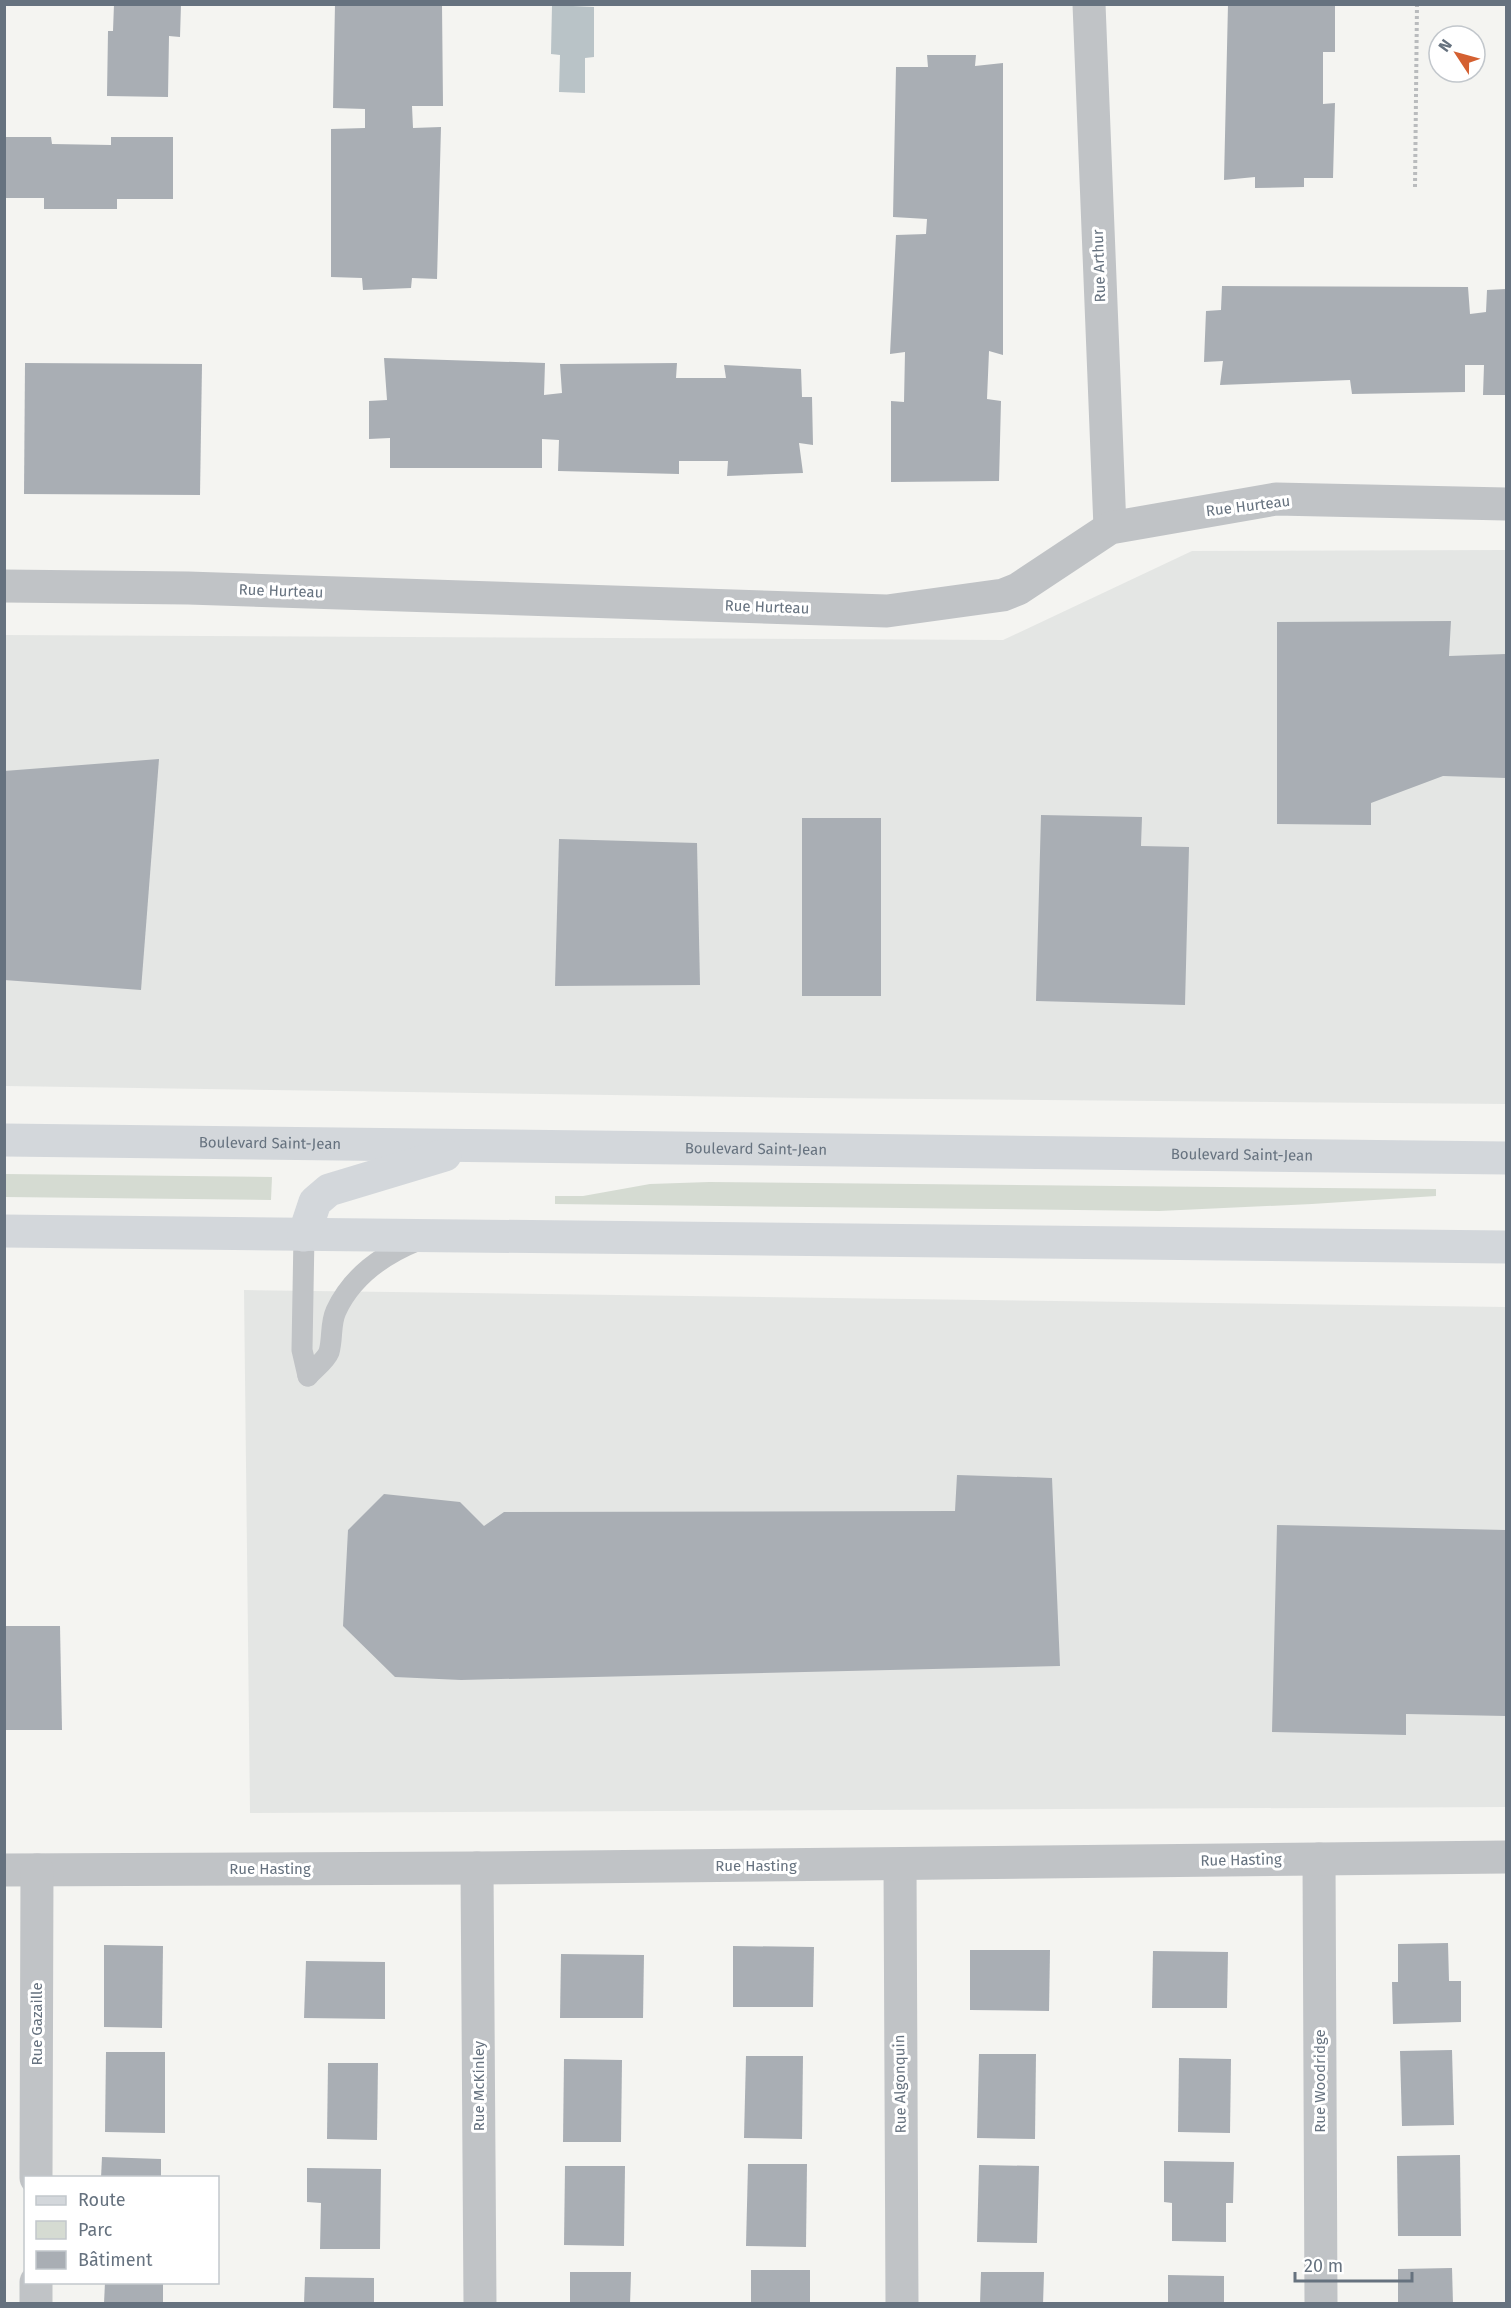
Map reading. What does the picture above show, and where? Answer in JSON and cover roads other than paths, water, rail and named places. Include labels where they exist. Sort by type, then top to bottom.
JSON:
[{"type":"main road","name":"Boulevard Saint-Jean","points":[[4,1140],[1506,1158]]},
{"type":"main road","points":[[304,1236],[315,1202],[329,1190],[473,1146]]},
{"type":"main road","points":[[4,1232],[1506,1247]]},
{"type":"street","name":"Rue Arthur","points":[[1089,4],[1110,528]]},
{"type":"street","name":"Rue Hurteau","points":[[4,586],[188,588],[887,611],[1003,595],[1018,589],[1110,528],[1276,499],[1506,504]]},
{"type":"street","name":"Rue Hasting","points":[[4,1870],[477,1868],[1506,1857]]},
{"type":"street","name":"Rue Woodridge","points":[[1319,1859],[1321,2304]]},
{"type":"street","name":"Rue Algonquin","points":[[900,1864],[902,2304]]},
{"type":"street","name":"Rue McKinley","points":[[477,1868],[480,2304]]},
{"type":"street","name":"Rue Gazaille","points":[[36,2176],[37,1870]]},
{"type":"street","points":[[36,2284],[36,2304]]},
{"type":"lane","points":[[304,1236],[302,1350],[308,1376],[329,1353],[332,1324],[336,1311],[350,1287],[387,1255],[429,1236]]}]
